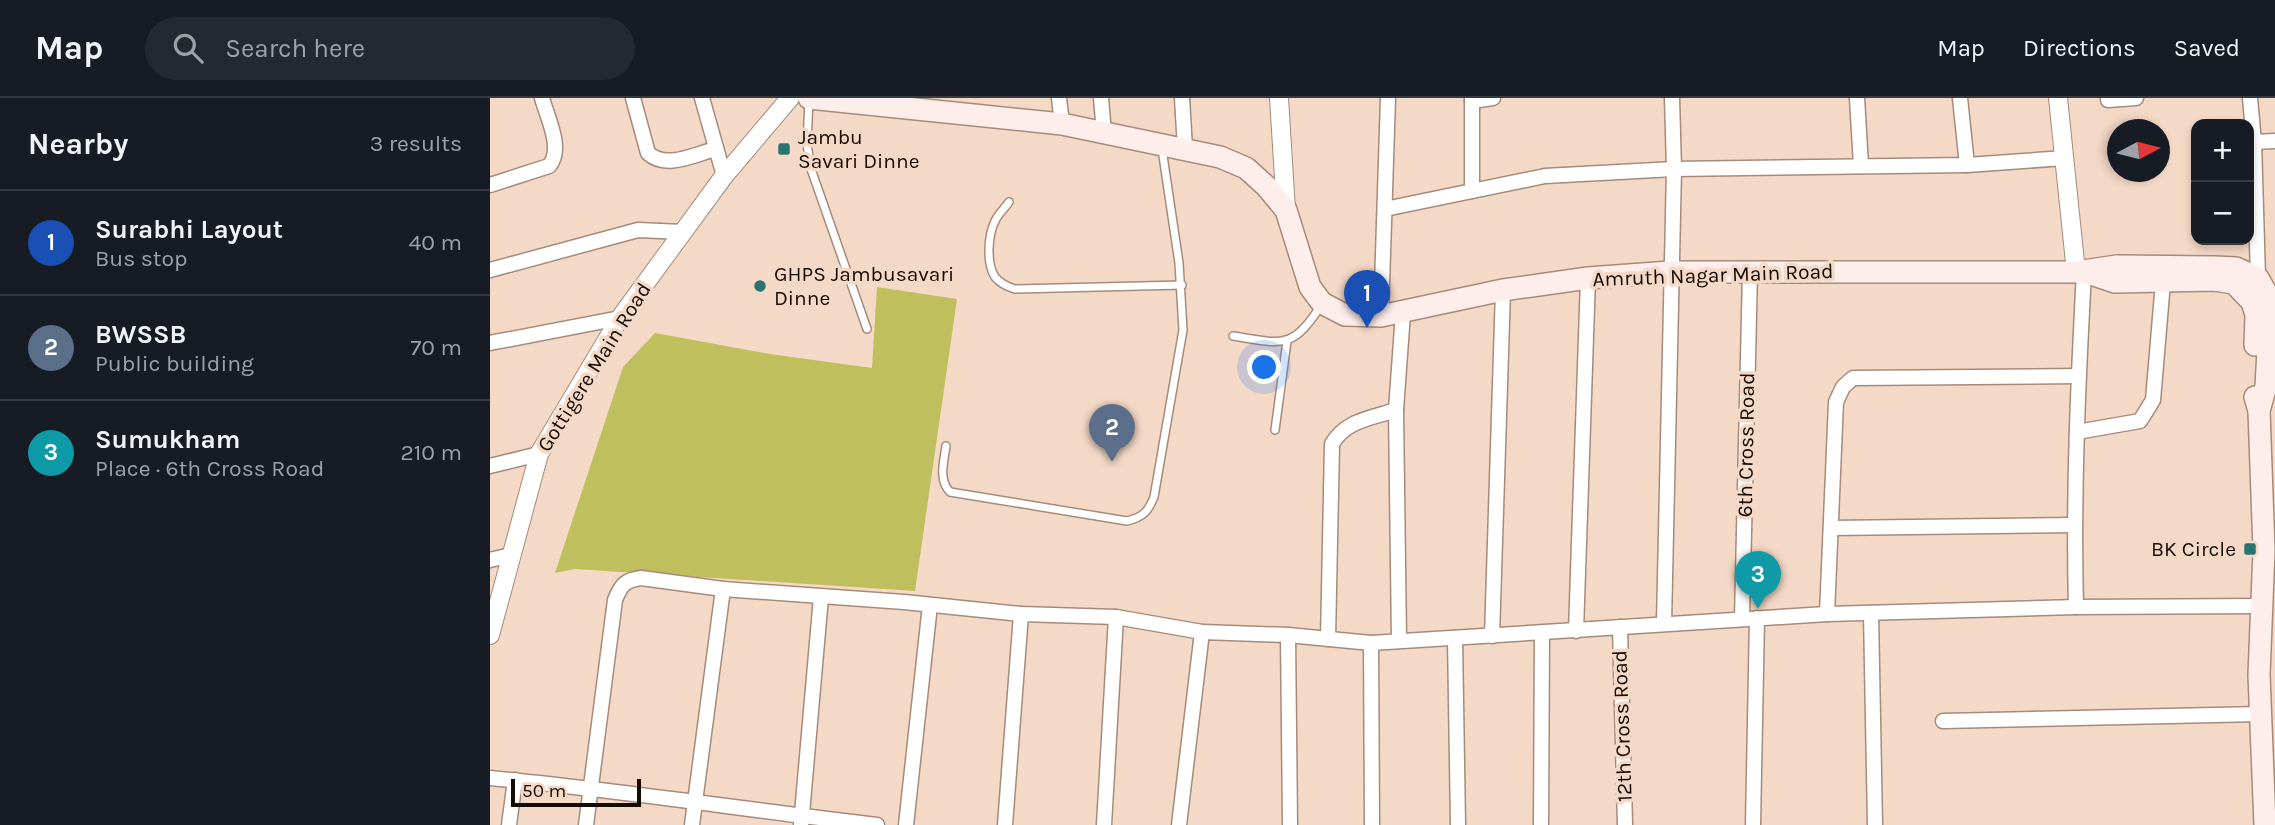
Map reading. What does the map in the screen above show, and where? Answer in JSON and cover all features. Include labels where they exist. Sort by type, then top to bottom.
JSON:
[{"type":"main road","points":[[809,98],[967,106],[1220,157],[1246,168],[1286,210],[1310,287],[1322,303]]},
{"type":"main road","name":"Amruth Nagar Main Road","points":[[1322,303],[1345,315],[1381,316],[1503,290],[1588,278],[1670,272],[2080,272],[2117,266],[2235,268],[2258,278],[2269,298],[2273,315],[2266,386],[2259,411]]},
{"type":"main road","name":"Amruth Nagar Main Road","points":[[2080,272],[2115,282],[2214,280],[2234,283],[2252,302],[2256,315],[2252,386],[2259,411],[2269,570],[2263,606],[2259,675],[2260,714],[2269,755],[2265,825]]},
{"type":"street","points":[[490,185],[549,166],[553,161],[555,145],[541,98]]},
{"type":"street","points":[[633,98],[648,153],[652,157],[666,162],[716,149]]},
{"type":"street","points":[[702,98],[724,176]]},
{"type":"street","name":"Gottigere Main Road","points":[[490,635],[539,454],[620,318],[724,176],[790,98]]},
{"type":"street","points":[[1059,98],[1062,124]]},
{"type":"street","points":[[1101,98],[1104,133]]},
{"type":"street","points":[[1182,98],[1185,149]]},
{"type":"street","points":[[1279,98],[1286,210]]},
{"type":"street","points":[[1381,316],[1388,98]]},
{"type":"street","points":[[1472,191],[1472,100],[1493,98]]},
{"type":"street","points":[[1664,623],[1674,169],[1672,98]]},
{"type":"street","points":[[1857,98],[1861,166]]},
{"type":"street","points":[[1960,98],[1966,165]]},
{"type":"street","points":[[2058,98],[2080,272],[2074,525],[2076,607]]},
{"type":"street","points":[[2108,100],[2136,98]]},
{"type":"street","points":[[2250,98],[2252,119]]},
{"type":"street","points":[[2258,278],[2254,142],[2275,141]]},
{"type":"street","points":[[1385,209],[1545,176],[1674,169],[1966,165],[2065,158]]},
{"type":"street","points":[[490,270],[638,230],[683,232]]},
{"type":"street","name":"6th Cross Road","points":[[1741,619],[1749,271]]},
{"type":"street","points":[[1576,631],[1588,278]]},
{"type":"street","points":[[2077,432],[2140,421],[2153,400],[2163,282]]},
{"type":"street","points":[[1492,636],[1503,290]]},
{"type":"street","points":[[1399,641],[1396,410],[1403,313]]},
{"type":"street","points":[[490,343],[620,318]]},
{"type":"street","points":[[1827,614],[1836,402],[1843,387],[1853,378],[2078,376]]},
{"type":"street","points":[[1328,639],[1332,444],[1338,433],[1348,426],[1396,410]]},
{"type":"street","points":[[490,466],[539,454]]},
{"type":"street","points":[[1831,528],[2074,525]]},
{"type":"street","points":[[490,559],[511,555]]},
{"type":"street","points":[[586,825],[615,600],[622,583],[631,579],[1021,614],[1116,617],[1202,632],[1371,642],[1827,614],[2076,607],[2263,606]]},
{"type":"street","points":[[692,825],[723,589]]},
{"type":"street","points":[[801,821],[821,597]]},
{"type":"street","points":[[906,825],[930,606]]},
{"type":"street","points":[[1871,613],[1875,825]]},
{"type":"street","points":[[1005,825],[1021,614]]},
{"type":"street","points":[[1104,825],[1116,617]]},
{"type":"street","points":[[1753,825],[1757,618]]},
{"type":"street","name":"12th Cross Road","points":[[1620,627],[1625,825]]},
{"type":"street","points":[[1180,825],[1202,632]]},
{"type":"street","points":[[1542,633],[1542,825]]},
{"type":"street","points":[[1288,635],[1290,825]]},
{"type":"street","points":[[1455,638],[1458,825]]},
{"type":"street","points":[[1371,642],[1372,825]]},
{"type":"street","points":[[1943,721],[2260,714]]},
{"type":"street","points":[[490,778],[589,788],[801,821],[877,825]]},
{"type":"street","points":[[509,825],[516,780]]},
{"type":"lane","points":[[809,98],[807,144],[811,169],[867,329]]},
{"type":"lane","points":[[946,446],[943,473],[946,488],[950,492],[1127,521],[1141,518],[1148,510],[1154,497],[1183,330],[1182,285],[1161,144]]},
{"type":"lane","points":[[1009,202],[995,221],[990,238],[989,261],[995,277],[1005,286],[1015,289],[1182,285]]},
{"type":"lane","points":[[1233,336],[1273,342],[1287,341],[1305,330],[1322,303]]},
{"type":"lane","points":[[1275,430],[1287,341]]},
{"type":"shaded area","points":[[877,287],[957,299],[915,591],[575,569],[555,573],[623,367],[655,333],[770,354],[872,368]]},
{"type":"place","name":"Jambu Savari Dinne","points":[[784,149]]},
{"type":"place","name":"GHPS Jambusavari Dinne","points":[[760,286]]},
{"type":"place","name":"Surabhi Layout","points":[[1367,328]]},
{"type":"place","name":"BWSSB","points":[[1112,462]]},
{"type":"place","name":"BK Circle","points":[[2250,549]]},
{"type":"place","name":"Sumukham","points":[[1758,609]]}]
